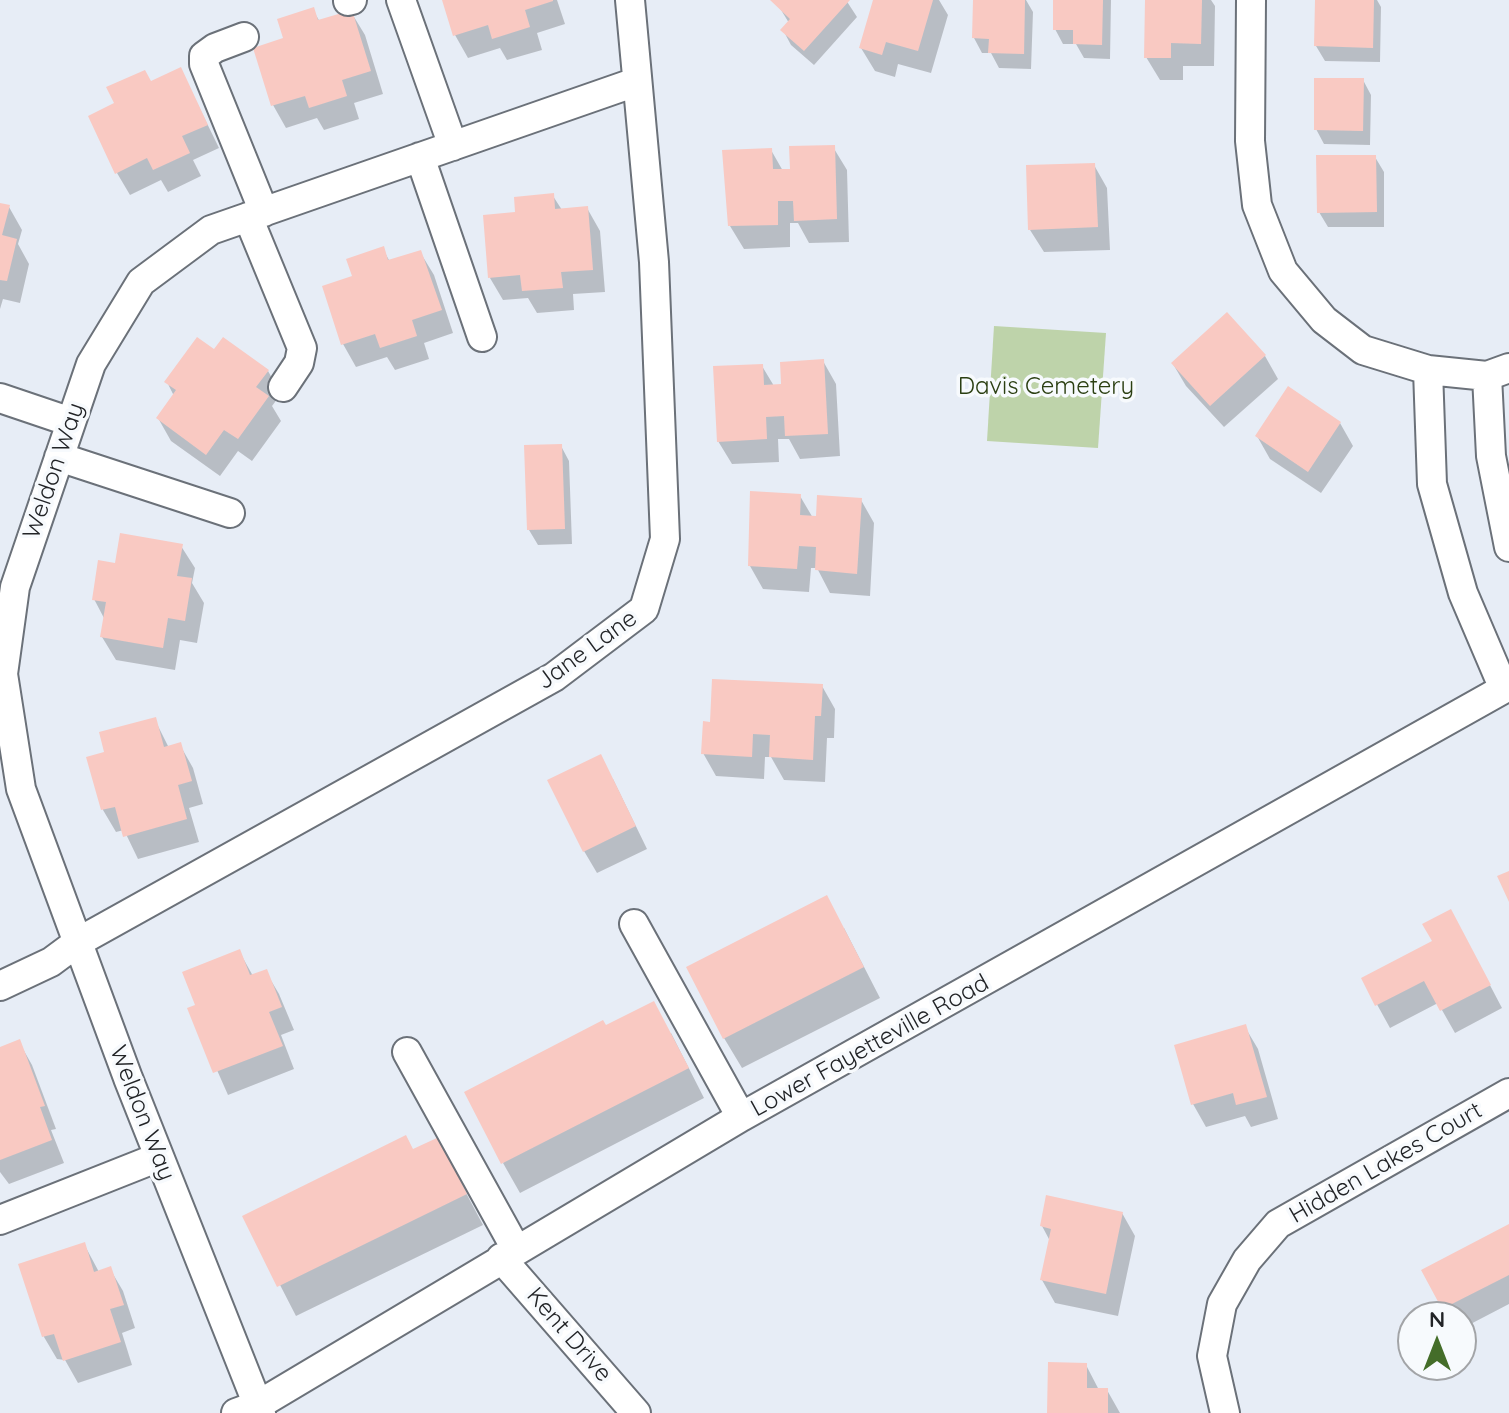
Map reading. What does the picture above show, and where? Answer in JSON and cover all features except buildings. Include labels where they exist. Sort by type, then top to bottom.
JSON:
[{"type":"street","points":[[401,0],[453,146]]},
{"type":"street","name":"Jane Lane","points":[[0,986],[51,962],[78,942],[554,677],[644,609],[665,539],[654,262],[630,0]]},
{"type":"street","points":[[1251,0],[1250,141],[1257,205],[1283,271],[1324,320],[1363,350],[1428,370],[1498,372],[1491,456],[1509,547]]},
{"type":"street","points":[[244,37],[215,48],[204,56],[204,64],[302,348],[299,363],[283,387]]},
{"type":"street","name":"Weldon Way","points":[[251,1410],[21,789],[12,748],[3,674],[7,585],[59,457],[91,364],[141,282],[211,230],[636,82]]},
{"type":"street","points":[[420,157],[482,337]]},
{"type":"street","points":[[1428,370],[1432,484],[1463,593],[1507,688]]},
{"type":"street","points":[[0,398],[71,422]]},
{"type":"street","points":[[59,457],[230,513]]},
{"type":"street","name":"Lower Fayetteville Road","points":[[251,1410],[741,1117],[1507,688]]},
{"type":"street","points":[[634,924],[741,1117]]},
{"type":"street","name":"Kent Drive","points":[[407,1052],[509,1253],[636,1413]]},
{"type":"street","name":"Hidden Lakes Court","points":[[1225,1413],[1212,1356],[1222,1304],[1247,1260],[1278,1224],[1509,1093]]},
{"type":"street","points":[[0,1220],[159,1157]]},
{"type":"green space","name":"Davis Cemetery","points":[[994,326],[1106,333],[1098,448],[987,441]]}]
